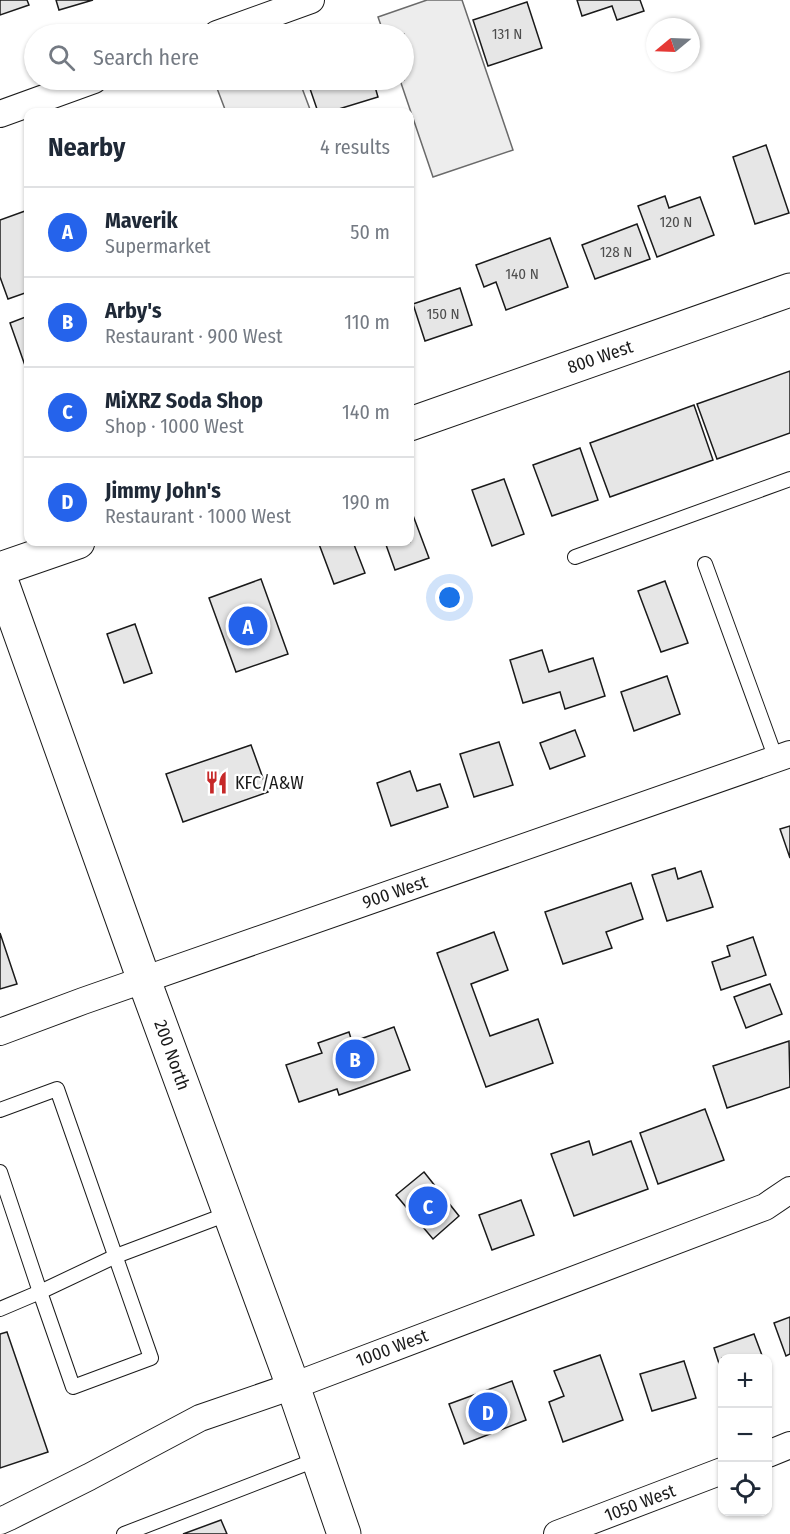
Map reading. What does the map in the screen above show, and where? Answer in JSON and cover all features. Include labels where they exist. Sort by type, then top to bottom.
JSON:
[{"type":"main road","name":"800 West","points":[[414,423],[790,290]]},
{"type":"main road","points":[[0,569],[66,546]]},
{"type":"main road","name":"200 North","points":[[0,577],[144,980],[293,1386],[344,1534]]},
{"type":"street","points":[[245,24],[311,0]]},
{"type":"street","points":[[0,114],[66,90]]},
{"type":"street","name":"900 West","points":[[0,1032],[783,757]]},
{"type":"street","name":"1000 West","points":[[7,1521],[200,1418],[293,1386],[765,1207],[790,1190]]},
{"type":"street","points":[[772,1452],[790,1445]]},
{"type":"street","name":"1050 West","points":[[557,1534],[718,1473]]},
{"type":"lane","points":[[575,557],[790,479]]},
{"type":"lane","points":[[705,564],[783,757]]},
{"type":"lane","points":[[0,1110],[57,1089],[152,1358],[73,1387],[0,1172]]},
{"type":"lane","points":[[0,1309],[116,1256],[230,1213]]},
{"type":"lane","points":[[124,1534],[318,1460]]},
{"type":"shaded area","points":[[427,0],[462,0],[513,150],[433,177],[414,121],[414,108],[410,108],[403,90],[414,90],[414,24],[380,24],[378,17]]},
{"type":"shaded area","points":[[218,90],[303,90],[310,108],[224,108]]},
{"type":"building","points":[[0,0],[27,0],[29,5],[0,15]]},
{"type":"building","points":[[56,0],[93,0],[59,10]]},
{"type":"building","points":[[577,0],[640,0],[644,11],[617,20],[612,6],[582,16]]},
{"type":"building","points":[[527,2],[542,48],[488,66],[473,20]]},
{"type":"building","points":[[310,90],[376,90],[378,97],[342,108],[317,108]]},
{"type":"building","points":[[766,145],[789,213],[755,224],[733,157]]},
{"type":"building","points":[[665,196],[669,208],[700,197],[714,235],[657,257],[638,206]]},
{"type":"building","points":[[24,211],[24,293],[8,299],[0,277],[0,220]]},
{"type":"building","points":[[637,224],[650,259],[595,279],[582,245]]},
{"type":"building","points":[[550,238],[568,287],[506,310],[496,282],[484,287],[476,265]]},
{"type":"building","points":[[460,288],[472,325],[425,341],[414,304]]},
{"type":"building","points":[[24,318],[24,363],[10,323]]},
{"type":"building","points":[[790,371],[790,433],[717,459],[697,404]]},
{"type":"building","points":[[694,405],[713,460],[610,497],[590,443]]},
{"type":"building","points":[[580,448],[598,500],[552,516],[533,465]]},
{"type":"building","points":[[504,479],[524,534],[492,546],[472,490]]},
{"type":"building","points":[[414,518],[429,558],[395,570],[386,546],[414,546]]},
{"type":"building","points":[[320,546],[355,546],[365,573],[334,584]]},
{"type":"building","points":[[261,579],[288,654],[236,672],[209,598]]},
{"type":"building","points":[[665,581],[688,643],[661,652],[638,591]]},
{"type":"building","points":[[135,624],[152,673],[124,683],[107,634]]},
{"type":"building","points":[[542,650],[549,672],[593,658],[605,696],[565,709],[560,692],[523,703],[510,660]]},
{"type":"building","points":[[667,676],[680,714],[634,731],[621,692]]},
{"type":"building","points":[[575,730],[585,756],[550,769],[540,743]]},
{"type":"building","points":[[499,742],[513,785],[474,797],[460,754]]},
{"type":"building","name":"KFC/A&W","points":[[251,745],[268,792],[183,822],[166,774]]},
{"type":"building","points":[[410,771],[417,791],[440,784],[448,807],[391,826],[377,783]]},
{"type":"building","points":[[790,826],[790,858],[780,829]]},
{"type":"building","points":[[675,868],[678,879],[701,871],[713,907],[667,921],[652,875]]},
{"type":"building","points":[[631,883],[643,919],[606,932],[612,948],[563,964],[545,912]]},
{"type":"building","points":[[494,932],[508,970],[471,984],[490,1036],[538,1019],[553,1063],[486,1087],[437,953]]},
{"type":"building","points":[[0,933],[17,984],[0,989]]},
{"type":"building","points":[[753,937],[766,975],[721,990],[712,962],[730,956],[727,946]]},
{"type":"building","points":[[770,984],[782,1014],[746,1028],[734,997]]},
{"type":"building","points":[[394,1027],[410,1070],[339,1095],[337,1089],[299,1102],[286,1065],[322,1053],[318,1043],[349,1032],[352,1042]]},
{"type":"building","points":[[789,1041],[790,1087],[727,1108],[713,1066]]},
{"type":"building","points":[[705,1109],[724,1160],[658,1184],[640,1133]]},
{"type":"building","points":[[589,1141],[593,1155],[631,1141],[648,1189],[574,1216],[551,1154]]},
{"type":"building","points":[[424,1172],[459,1216],[433,1239],[396,1195]]},
{"type":"building","points":[[521,1200],[534,1235],[492,1250],[479,1215]]},
{"type":"building","points":[[790,1317],[790,1354],[786,1356],[774,1323]]},
{"type":"building","points":[[7,1332],[48,1452],[0,1468],[0,1334]]},
{"type":"building","points":[[754,1334],[762,1354],[718,1354],[718,1360],[714,1348]]},
{"type":"building","points":[[600,1355],[623,1420],[563,1442],[549,1402],[564,1396],[554,1371]]},
{"type":"building","points":[[684,1361],[696,1398],[652,1411],[640,1374]]},
{"type":"building","points":[[512,1381],[526,1420],[464,1444],[449,1404]]},
{"type":"building","points":[[221,1520],[227,1534],[183,1534]]},
{"type":"place","name":"Maverik","points":[[248,626]]},
{"type":"place","name":"KFC/A&W","points":[[217,783]]},
{"type":"place","name":"Arby's","points":[[355,1059]]},
{"type":"place","name":"MiXRZ Soda Shop","points":[[428,1206]]},
{"type":"place","name":"Jimmy John's","points":[[488,1412]]}]
